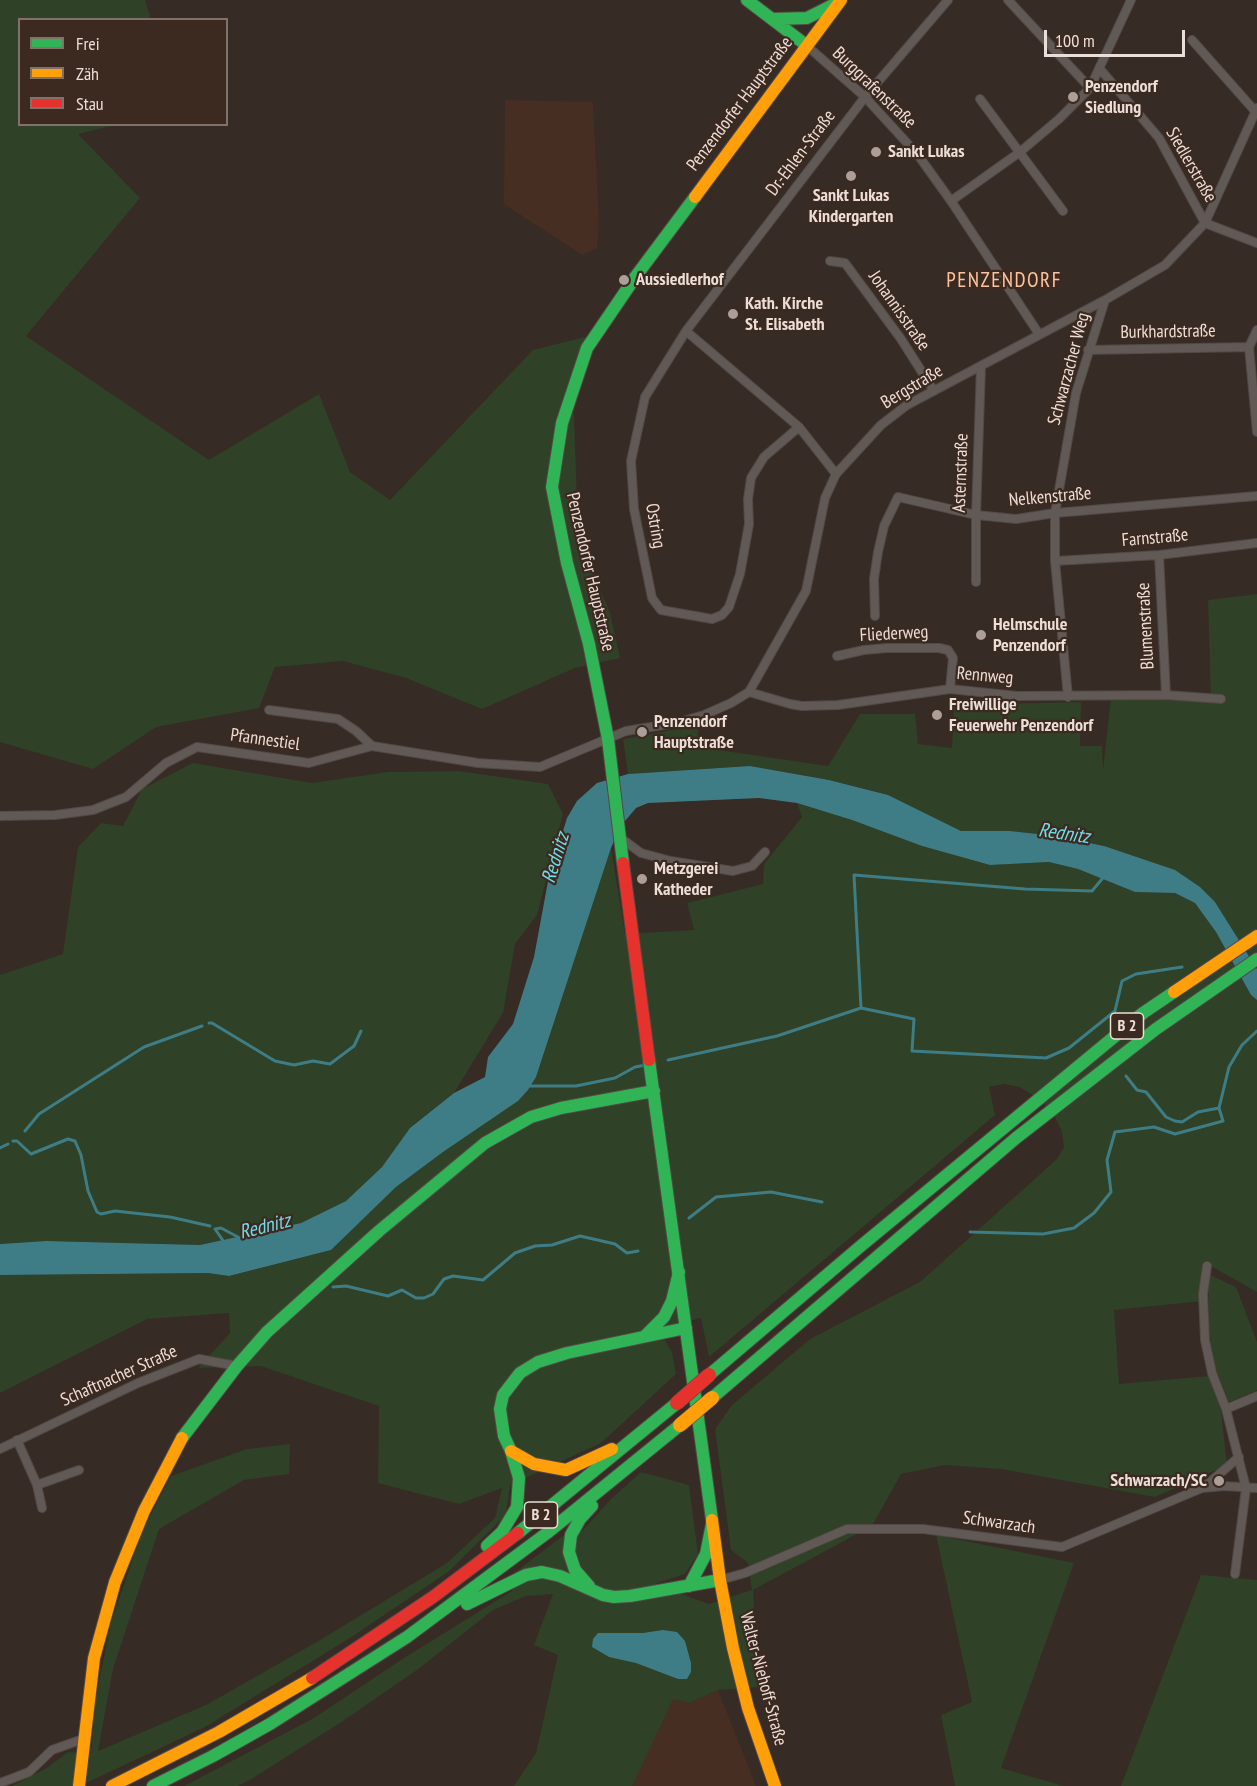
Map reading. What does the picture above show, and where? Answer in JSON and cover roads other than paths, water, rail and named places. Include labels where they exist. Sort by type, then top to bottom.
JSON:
[{"type":"main road","points":[[747,0],[806,45]]},
{"type":"main road","points":[[772,20],[807,18],[841,1]]},
{"type":"main road","name":"Penzendorfer Hauptstraße","points":[[686,1328],[632,935],[608,739],[589,644],[567,563],[552,487],[562,423],[587,348],[806,45],[841,1]]},
{"type":"main road","name":"B 2","points":[[112,1786],[219,1732],[278,1699],[350,1654],[433,1597],[522,1530],[646,1430],[1005,1126],[1143,1013],[1257,936]]},
{"type":"main road","name":"B 2","points":[[153,1786],[270,1724],[407,1637],[475,1588],[618,1477],[1016,1138],[1156,1029],[1257,959]]},
{"type":"main road","points":[[79,1786],[94,1658],[115,1582],[144,1511],[182,1437],[237,1366],[267,1332],[371,1238],[485,1143],[541,1114],[561,1108],[654,1091]]},
{"type":"main road","points":[[645,1336],[664,1317],[672,1301],[679,1272]]},
{"type":"main road","points":[[433,1597],[502,1532],[517,1507],[519,1478],[504,1436],[500,1409],[503,1395],[520,1373],[538,1362],[567,1353],[686,1328]]},
{"type":"main road","name":"Walter-Niehoff-Straße","points":[[686,1328],[720,1580],[733,1648],[748,1708],[775,1786]]},
{"type":"main road","points":[[511,1451],[534,1464],[566,1470],[599,1456],[646,1430]]},
{"type":"main road","points":[[596,1592],[575,1570],[569,1552],[571,1536],[580,1519],[618,1477]]},
{"type":"main road","points":[[689,1586],[706,1554],[712,1524]]},
{"type":"main road","points":[[407,1637],[479,1597],[526,1575],[542,1572],[560,1576],[596,1592],[614,1597],[720,1580]]},
{"type":"street","name":"Dr.-Ehlen-Straße","points":[[686,331],[865,97],[948,0]]},
{"type":"street","points":[[1008,0],[1090,88]]},
{"type":"street","points":[[951,201],[1020,152],[1059,119],[1090,88],[1131,0]]},
{"type":"street","points":[[1192,40],[1256,110]]},
{"type":"street","name":"Burggrafenstraße","points":[[806,45],[865,97],[918,155],[1039,334]]},
{"type":"street","name":"Siedlerstraße","points":[[1100,69],[1159,138],[1205,223]]},
{"type":"street","points":[[980,99],[1063,211]]},
{"type":"street","name":"Bergstraße","points":[[749,692],[806,591],[825,498],[836,474],[881,425],[907,405],[1166,265],[1205,223],[1256,110]]},
{"type":"street","points":[[1205,223],[1257,243]]},
{"type":"street","name":"Johannisstraße","points":[[830,261],[845,263],[901,339],[934,391]]},
{"type":"street","name":"Schwarzacher Weg","points":[[1068,697],[1054,561],[1055,513],[1076,393],[1105,300]]},
{"type":"street","points":[[1257,330],[1248,347],[1257,432]]},
{"type":"street","points":[[686,331],[799,427],[836,474]]},
{"type":"street","name":"Ostring","points":[[686,331],[645,397],[631,461],[634,509],[641,545],[652,598],[661,610],[712,619],[722,615],[729,607],[740,574],[749,524],[748,499],[751,477],[764,457],[799,427]]},
{"type":"street","name":"Burkhardstraße","points":[[1088,350],[1248,347]]},
{"type":"street","name":"Asternstraße","points":[[976,582],[981,366]]},
{"type":"street","name":"Nelkenstraße","points":[[875,616],[874,579],[878,552],[884,526],[898,496],[976,515],[1016,519],[1055,513],[1257,496]]},
{"type":"street","name":"Farnstraße","points":[[1054,561],[1159,555],[1257,543]]},
{"type":"street","name":"Blumenstraße","points":[[1159,555],[1166,695]]},
{"type":"street","name":"Fliederweg","points":[[837,656],[886,648],[939,648],[948,651],[953,658],[950,689]]},
{"type":"street","name":"Rennweg","points":[[749,692],[802,706],[838,705],[950,689],[1017,696],[1166,695],[1221,699]]},
{"type":"street","points":[[608,739],[626,731],[676,723],[704,715],[749,692]]},
{"type":"street","points":[[269,710],[338,719],[356,730],[372,746]]},
{"type":"street","name":"Pfannestiel","points":[[0,816],[55,815],[93,810],[126,797],[166,763],[197,747],[309,763],[372,746],[478,763],[540,767],[608,739]]},
{"type":"street","points":[[621,834],[641,853],[672,861],[733,870],[752,866],[765,852]]},
{"type":"street","points":[[1207,1266],[1203,1294],[1205,1340],[1212,1373],[1226,1409],[1246,1488],[1235,1574]]},
{"type":"street","name":"Schaftnacher Straße","points":[[0,1449],[138,1383],[199,1359],[237,1366]]},
{"type":"street","points":[[1226,1409],[1257,1396]]},
{"type":"street","points":[[17,1440],[37,1485],[42,1508]]},
{"type":"street","points":[[1202,1488],[1239,1457]]},
{"type":"street","points":[[37,1485],[79,1470]]},
{"type":"street","name":"Schwarzach","points":[[720,1580],[745,1573],[846,1529],[923,1529],[1062,1547],[1202,1488],[1224,1486],[1257,1488]]},
{"type":"street","points":[[0,1783],[29,1772],[52,1750],[83,1739]]},
{"type":"water","name":"Rednitz","points":[[750,766],[829,780],[888,795],[961,831],[1010,831],[1056,836],[1104,846],[1175,870],[1200,887],[1215,902],[1257,969],[1257,1000],[1251,995],[1216,932],[1195,903],[1175,893],[1135,892],[1078,869],[1049,862],[990,865],[922,846],[852,820],[797,803],[759,798],[648,803],[636,808],[620,827],[611,848],[536,1077],[528,1090],[518,1101],[396,1187],[331,1250],[229,1276],[208,1273],[0,1275],[0,1244],[46,1241],[200,1245],[301,1223],[346,1201],[382,1167],[410,1128],[454,1093],[485,1077],[488,1057],[513,1024],[534,957],[549,876],[567,818],[577,801],[597,783],[628,774]]},
{"type":"water","points":[[663,1630],[677,1632],[685,1641],[691,1663],[691,1672],[687,1679],[678,1679],[636,1663],[609,1657],[592,1647],[593,1639],[598,1633],[643,1633]]},
{"type":"waterway","points":[[861,1008],[854,875],[1025,889],[1092,891],[1102,879]]},
{"type":"waterway","points":[[668,1060],[777,1036],[861,1008],[914,1019],[912,1051],[1046,1058],[1069,1048],[1115,1011],[1122,981],[1136,974],[1182,967]]},
{"type":"waterway","points":[[209,1023],[275,1061],[294,1065],[313,1061],[330,1064],[354,1046],[361,1031]]},
{"type":"waterway","points":[[25,1131],[39,1114],[144,1047],[202,1026]]},
{"type":"waterway","points":[[970,1232],[1043,1234],[1074,1228],[1094,1213],[1111,1192],[1107,1160],[1115,1132],[1154,1127],[1175,1134],[1223,1121],[1219,1108],[1229,1067],[1242,1045],[1257,1031]]},
{"type":"waterway","points":[[527,1086],[576,1086],[615,1078],[635,1067],[646,1065]]},
{"type":"waterway","points":[[1126,1076],[1137,1090],[1146,1092],[1166,1117],[1175,1121],[1182,1122],[1198,1112],[1219,1108]]},
{"type":"waterway","points":[[13,1141],[17,1141],[31,1154],[68,1139],[75,1141],[81,1155],[88,1191],[97,1212],[101,1214],[115,1211],[170,1217],[210,1226]]},
{"type":"waterway","points":[[0,1148],[8,1144]]},
{"type":"waterway","points":[[689,1218],[716,1197],[771,1192],[822,1202]]},
{"type":"waterway","name":"Rednitz","points":[[215,1229],[221,1228],[238,1237]]},
{"type":"waterway","points":[[215,1229],[224,1242]]},
{"type":"waterway","points":[[333,1287],[346,1286],[388,1296],[402,1290],[416,1298],[424,1298],[433,1294],[444,1279],[453,1276],[483,1280],[515,1253],[580,1236],[615,1244],[627,1253],[638,1251]]},
{"type":"place","name":"Penzendorf Siedlung","points":[[1073,97]]},
{"type":"place","name":"Sankt Lukas","points":[[876,152]]},
{"type":"place","name":"Sankt Lukas Kindergarten","points":[[851,176]]},
{"type":"place","name":"Aussiedlerhof","points":[[624,280]]},
{"type":"place","name":"Kath. Kirche St. Elisabeth","points":[[733,314]]},
{"type":"place","name":"Helmschule Penzendorf","points":[[981,635]]},
{"type":"place","name":"Freiwillige Feuerwehr Penzendorf","points":[[937,715]]},
{"type":"place","name":"Penzendorf Hauptstraße","points":[[642,732]]},
{"type":"place","name":"Metzgerei Katheder","points":[[642,879]]},
{"type":"place","name":"Schwarzach/SC","points":[[1219,1481]]},
{"type":"district","name":"PENZENDORF","points":[[1004,281]]}]
